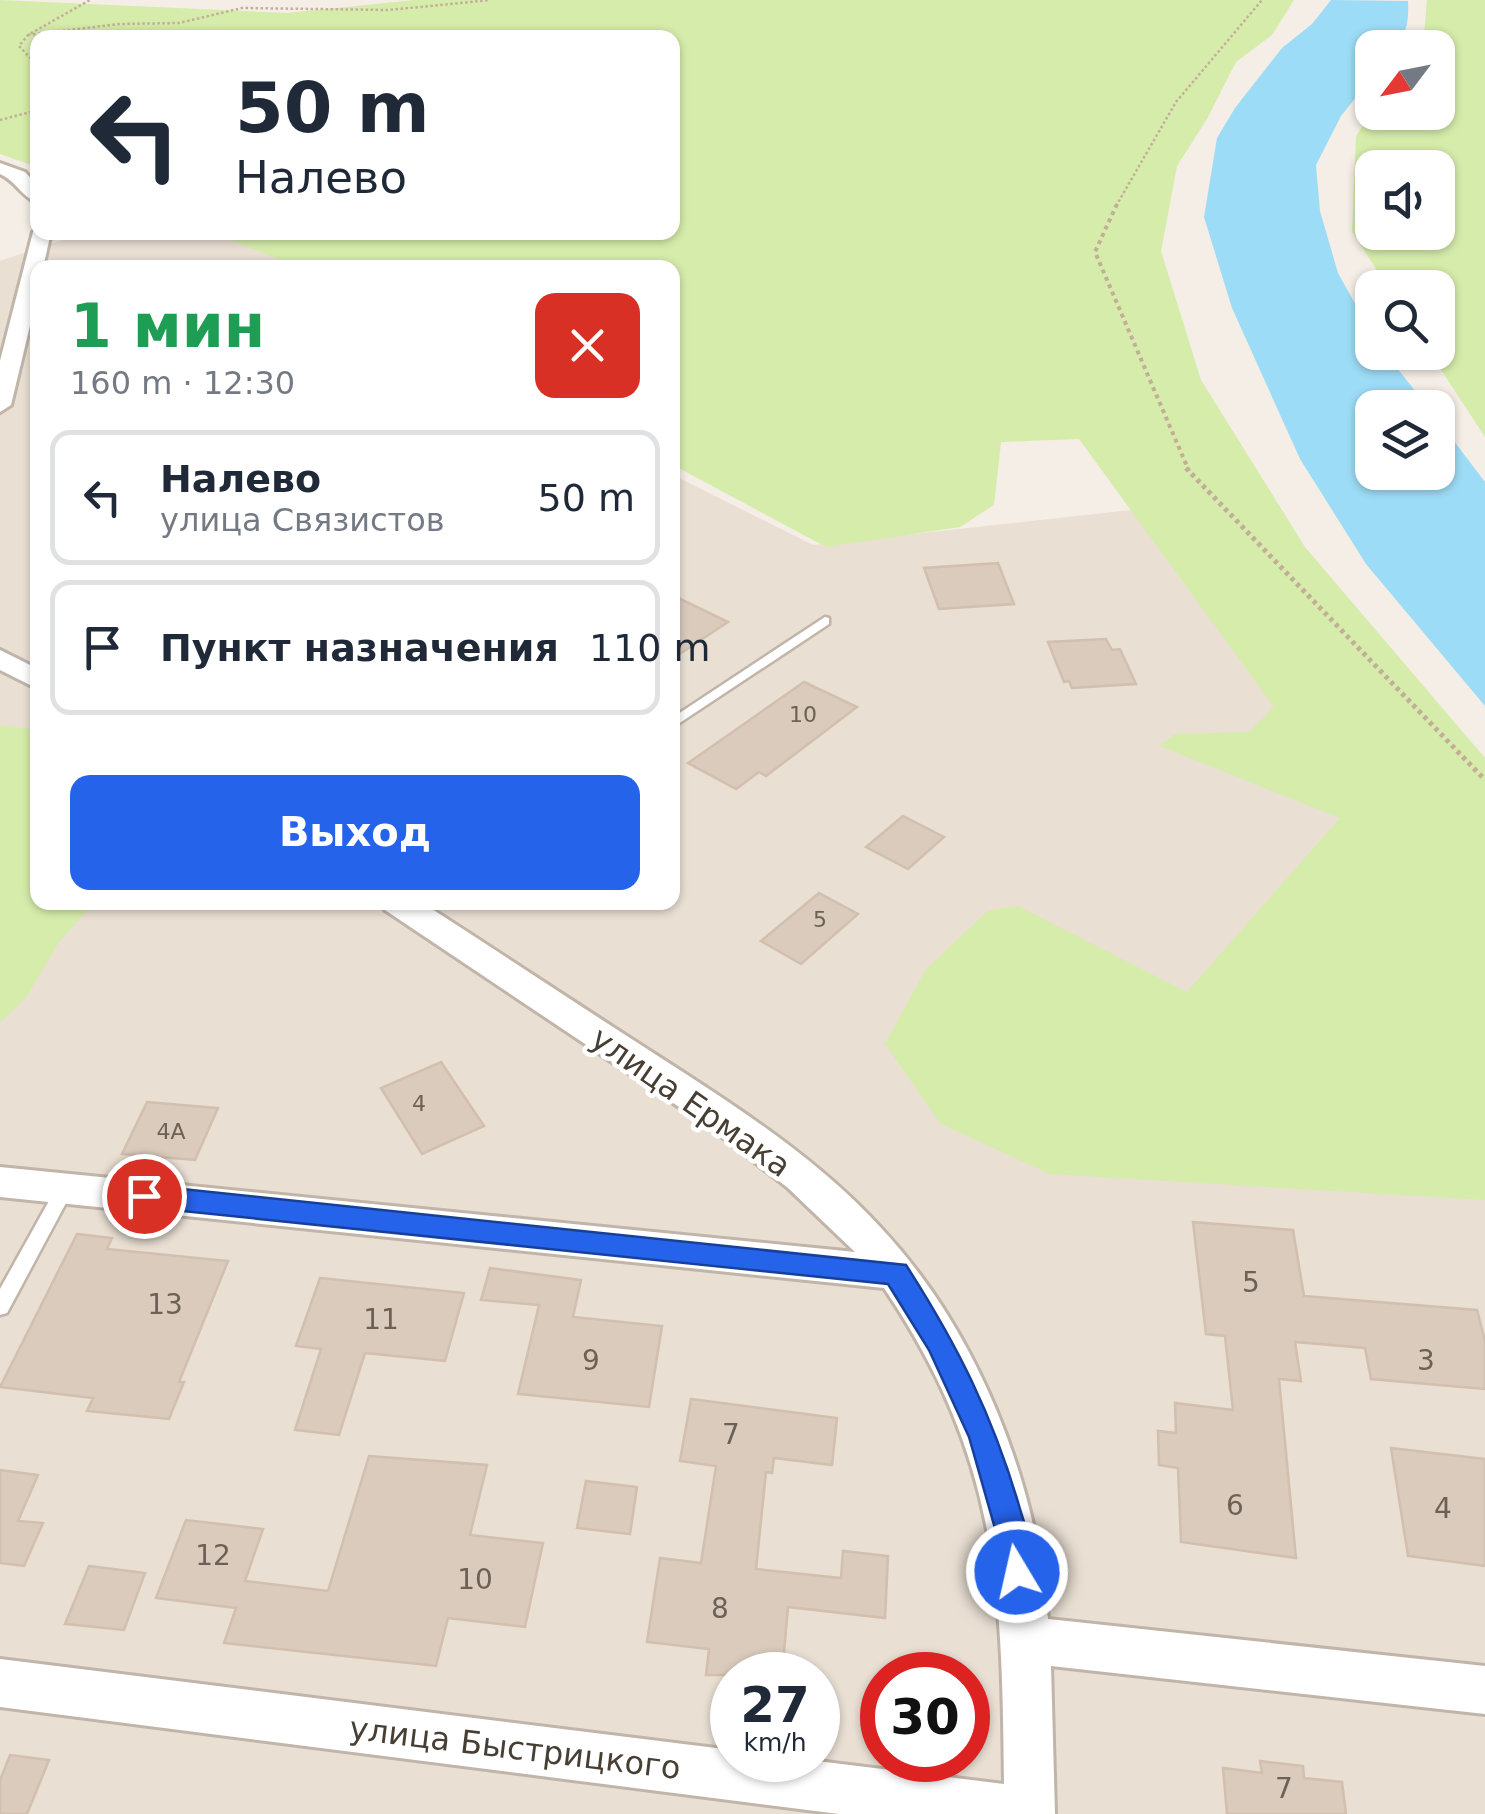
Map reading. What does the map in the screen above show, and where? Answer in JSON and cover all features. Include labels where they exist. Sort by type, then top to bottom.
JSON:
[{"type":"street","points":[[0,168],[19,176],[30,189]]},
{"type":"street","points":[[0,404],[30,281]]},
{"type":"street","points":[[0,658],[30,675]]},
{"type":"street","name":"улица Ермака","points":[[411,910],[726,1118],[838,1212],[896,1273],[940,1342],[994,1463],[1014,1539],[1024,1640],[1030,1814]]},
{"type":"street","points":[[0,1182],[896,1273]]},
{"type":"street","points":[[1024,1640],[1485,1690]]},
{"type":"street","name":"улица Быстрицкого","points":[[0,1683],[1030,1814]]},
{"type":"lane","points":[[680,719],[825,621]]},
{"type":"lane","points":[[0,1307],[65,1188]]},
{"type":"path","points":[[37,30],[90,0]]},
{"type":"path","points":[[69,30],[179,23],[242,8],[389,10],[490,0]]},
{"type":"path","points":[[1262,0],[1248,26],[1212,57],[1157,133],[1121,190],[1095,252],[1185,467],[1485,780]]},
{"type":"path","points":[[28,35],[19,46],[30,58]]},
{"type":"path","points":[[0,120],[30,112]]},
{"type":"shaded area","points":[[63,240],[250,240],[295,260],[30,260],[30,910],[680,910],[680,478],[813,545],[1140,509],[1373,824],[1485,1174],[1485,1814],[0,1814],[0,261]]},
{"type":"green space","points":[[0,0],[287,13],[414,0],[1294,0],[1272,35],[1236,62],[1177,166],[1161,251],[1201,380],[1305,547],[1485,758],[1485,1200],[1050,1174],[941,1124],[885,1044],[926,969],[989,910],[1018,906],[1187,992],[1340,818],[1160,746],[1175,734],[1249,732],[1274,707],[1079,439],[1001,442],[994,505],[960,527],[826,547],[680,469],[680,260],[281,260],[231,240],[680,240],[680,30],[30,30],[30,165],[0,154]]},
{"type":"green space","points":[[1427,0],[1485,0],[1485,437],[1441,370],[1455,370],[1455,270],[1377,270],[1364,250],[1455,250],[1455,150],[1355,150],[1360,130],[1455,130],[1455,30],[1424,30]]},
{"type":"green space","points":[[1355,160],[1355,237],[1352,232]]},
{"type":"green space","points":[[0,725],[30,729],[30,910],[88,910],[59,942],[25,999],[0,1022]]},
{"type":"water","points":[[1331,0],[1408,1],[1404,30],[1355,30],[1355,98],[1341,116],[1316,165],[1320,211],[1338,273],[1355,304],[1355,370],[1399,370],[1414,390],[1355,390],[1355,490],[1455,490],[1455,442],[1485,482],[1485,706],[1366,564],[1300,459],[1232,308],[1204,217],[1217,138],[1282,48],[1312,24]]},
{"type":"building","points":[[998,563],[1014,604],[939,609],[924,568]]},
{"type":"building","points":[[680,599],[728,622],[680,654]]},
{"type":"building","points":[[1106,639],[1112,650],[1120,649],[1136,684],[1072,688],[1069,681],[1064,682],[1048,642]]},
{"type":"building","points":[[804,682],[857,707],[766,776],[759,772],[736,789],[688,763]]},
{"type":"building","points":[[903,816],[944,837],[908,869],[866,847]]},
{"type":"building","points":[[819,893],[858,914],[801,964],[761,941]]},
{"type":"building","points":[[441,1062],[484,1126],[422,1154],[381,1088]]},
{"type":"building","points":[[147,1102],[218,1108],[195,1160],[122,1154]]},
{"type":"building","points":[[1193,1222],[1293,1230],[1304,1296],[1477,1310],[1485,1341],[1485,1389],[1371,1379],[1365,1348],[1295,1342],[1301,1381],[1279,1379],[1296,1558],[1181,1542],[1178,1468],[1159,1465],[1158,1431],[1176,1433],[1175,1403],[1233,1410],[1225,1336],[1206,1334]]},
{"type":"building","points":[[77,1234],[112,1238],[107,1249],[228,1261],[179,1382],[184,1382],[169,1419],[87,1411],[93,1398],[0,1387]]},
{"type":"building","points":[[490,1268],[581,1280],[573,1317],[662,1326],[649,1407],[518,1394],[539,1305],[481,1300]]},
{"type":"building","points":[[320,1278],[464,1293],[445,1361],[365,1353],[339,1435],[295,1430],[321,1349],[296,1346]]},
{"type":"building","points":[[691,1399],[837,1418],[832,1465],[774,1458],[772,1473],[766,1472],[756,1569],[841,1578],[843,1551],[888,1556],[885,1618],[788,1607],[784,1652],[710,1652],[710,1675],[706,1675],[709,1649],[647,1642],[660,1558],[701,1563],[716,1466],[680,1461]]},
{"type":"building","points":[[1391,1448],[1485,1459],[1485,1566],[1408,1556]]},
{"type":"building","points":[[369,1456],[487,1465],[470,1535],[543,1543],[525,1627],[448,1618],[436,1666],[224,1643],[236,1608],[156,1598],[186,1520],[263,1529],[245,1581],[328,1591]]},
{"type":"building","points":[[0,1470],[38,1475],[18,1521],[43,1523],[24,1566],[0,1563]]},
{"type":"building","points":[[586,1481],[637,1487],[630,1534],[577,1528]]},
{"type":"building","points":[[89,1566],[145,1573],[124,1630],[65,1624]]},
{"type":"building","points":[[10,1755],[49,1760],[27,1814],[0,1814],[0,1780]]},
{"type":"building","points":[[1260,1761],[1303,1766],[1304,1778],[1342,1782],[1346,1814],[1227,1814],[1223,1768],[1262,1773]]},
{"type":"route","points":[[144,1196],[896,1273],[940,1342],[984,1436],[1014,1539],[1017,1572]]}]
